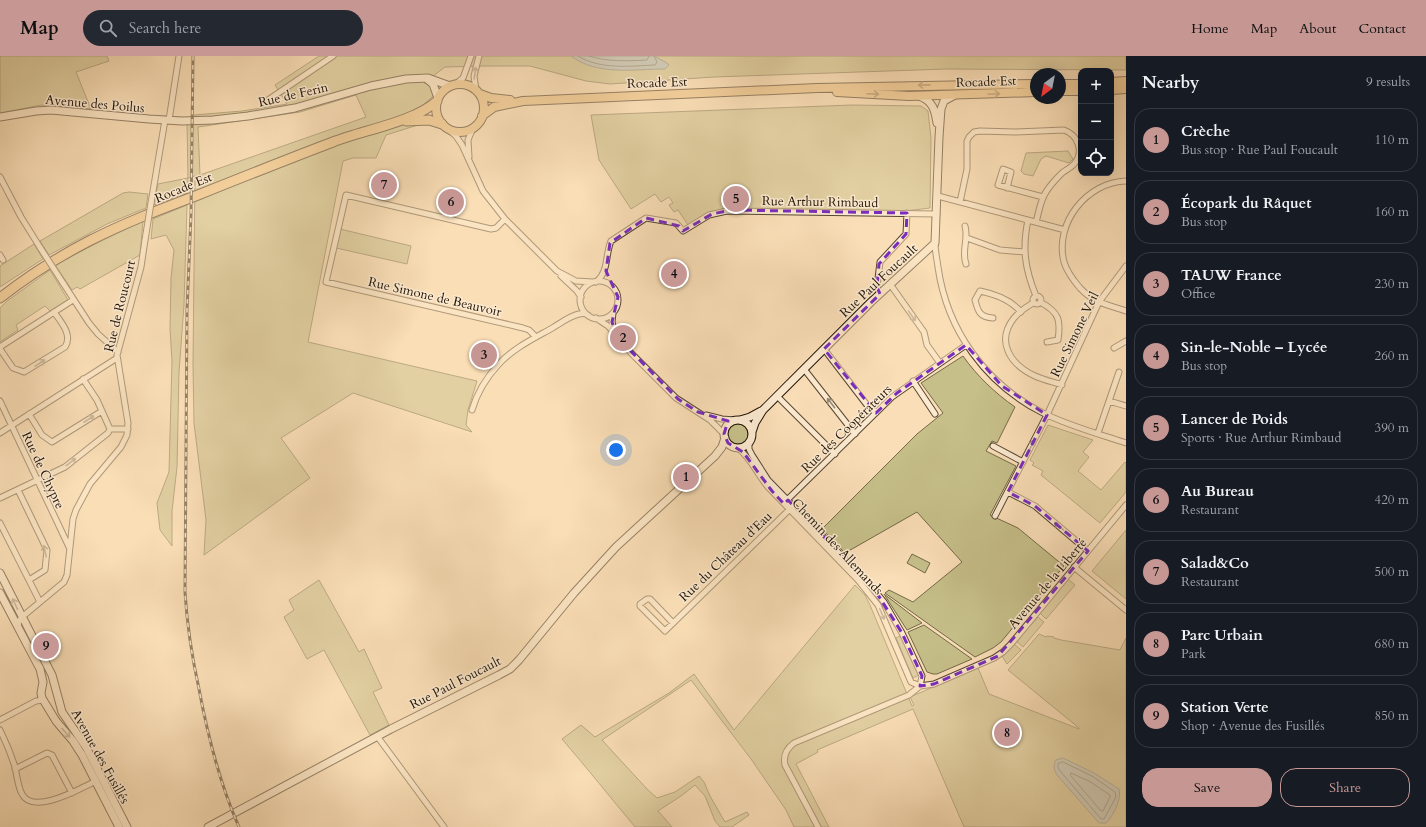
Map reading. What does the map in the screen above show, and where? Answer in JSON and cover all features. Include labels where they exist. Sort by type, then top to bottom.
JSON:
[{"type":"highway","name":"Rocade Est","points":[[0,298],[21,282],[68,252],[120,226],[344,137],[422,112],[430,107],[437,99]]},
{"type":"highway","name":"Rocade Est","points":[[387,124],[409,120],[432,120],[442,124]]},
{"type":"highway","points":[[0,294],[21,282]]},
{"type":"highway","points":[[0,303],[21,282]]},
{"type":"main road","points":[[1114,82],[1126,81]]},
{"type":"main road","name":"Rocade Est","points":[[478,92],[491,98],[523,100],[916,85],[1030,84]]},
{"type":"main road","points":[[1066,84],[1078,84]]},
{"type":"main road","points":[[453,85],[467,85],[478,92],[484,104],[479,123],[473,128],[462,132],[449,130],[442,124],[436,113],[437,99],[443,91],[453,85]]},
{"type":"main road","name":"Rocade Est","points":[[792,89],[870,94],[919,95],[1030,92]]},
{"type":"main road","points":[[1114,90],[1126,89]]},
{"type":"main road","points":[[1066,91],[1078,91]]},
{"type":"main road","name":"Rocade Est","points":[[482,116],[494,107],[523,100]]},
{"type":"street","name":"Rue de Roucourt","points":[[128,429],[117,358],[141,267],[152,195],[178,56]]},
{"type":"street","points":[[268,100],[333,56]]},
{"type":"street","points":[[453,85],[463,78],[471,56]]},
{"type":"street","points":[[478,92],[474,76],[479,56]]},
{"type":"street","name":"Rue de Ferin","points":[[167,120],[213,120],[276,112],[312,104],[379,84],[413,78],[433,79],[453,85]]},
{"type":"street","points":[[425,78],[433,84],[437,99]]},
{"type":"street","name":"Rue Paul Foucault","points":[[919,95],[927,100],[934,108],[939,138]]},
{"type":"street","name":"Rue Paul Foucault","points":[[752,432],[756,420],[763,410],[890,284],[936,243],[939,138],[942,104],[948,98],[955,95]]},
{"type":"street","name":"Avenue des Poilus","points":[[0,117],[51,110],[124,118],[167,120]]},
{"type":"street","points":[[471,165],[468,144],[469,136],[473,128]]},
{"type":"street","points":[[449,130],[459,140],[483,191],[505,219],[557,273],[578,291],[583,308],[588,315]]},
{"type":"street","points":[[960,202],[967,169],[967,141],[972,133],[980,131],[1014,132],[1064,130],[1071,134],[1077,141],[1079,147],[1078,156],[1074,164],[1057,179],[1043,197],[1036,222]]},
{"type":"street","points":[[0,176],[2,188],[73,300],[98,334],[118,352]]},
{"type":"street","points":[[1126,181],[1108,184],[1090,194],[1074,211],[1065,230],[1063,250],[1065,266],[1087,294],[1107,306],[1126,311]]},
{"type":"street","points":[[1007,188],[1043,197]]},
{"type":"street","name":"Rue Simone de Beauvoir","points":[[505,219],[496,228],[491,229],[346,195],[326,282],[523,328],[529,330],[536,337]]},
{"type":"street","points":[[938,196],[1065,230]]},
{"type":"street","name":"Rue Arthur Rimbaud","points":[[606,264],[611,241],[646,218],[676,224],[683,231],[709,215],[726,210],[937,214]]},
{"type":"street","points":[[880,294],[876,287],[879,264],[884,256],[906,234],[907,213]]},
{"type":"street","points":[[1028,220],[1025,236],[1026,269],[1036,296],[1040,298],[1040,302],[1054,312],[1060,324],[1058,340],[1048,342]]},
{"type":"street","points":[[965,226],[967,238],[964,253],[966,264]]},
{"type":"street","points":[[967,238],[997,250],[1025,252]]},
{"type":"street","points":[[936,243],[940,278],[945,300],[956,327],[966,345],[983,368],[1002,386],[1026,404],[1047,415],[1126,443]]},
{"type":"street","points":[[0,255],[3,260]]},
{"type":"street","points":[[570,318],[577,311],[586,287],[601,277],[606,264]]},
{"type":"street","points":[[606,264],[607,277],[616,292],[618,300],[617,306],[613,313],[612,325],[617,337]]},
{"type":"street","points":[[550,265],[562,274],[576,281],[605,282],[612,287]]},
{"type":"street","name":"Rue Simone Veil","points":[[995,516],[1062,385],[1099,302],[1126,266]]},
{"type":"street","points":[[890,284],[924,332],[927,345],[940,363]]},
{"type":"street","points":[[993,318],[983,316],[979,312],[975,300],[980,290],[1003,298],[1014,305],[1020,312]]},
{"type":"street","points":[[1036,296],[1033,299],[1033,302],[1013,319],[1007,329],[1005,344],[1008,353],[1019,365],[1032,375],[1062,385]]},
{"type":"street","points":[[54,312],[67,331],[67,344],[65,347],[24,372],[13,368],[0,348],[54,312],[73,300]]},
{"type":"street","points":[[1033,302],[1037,304],[1040,302]]},
{"type":"street","points":[[472,410],[482,386],[498,365],[516,349],[570,318],[583,313],[596,318],[608,326],[676,398],[713,422],[724,436],[728,444],[737,448],[744,446],[752,437],[752,432],[748,424],[737,420],[718,419],[698,412]]},
{"type":"street","points":[[596,318],[604,318],[613,313]]},
{"type":"street","points":[[1114,348],[1126,341]]},
{"type":"street","name":"Rue des Coopérateurs","points":[[786,502],[892,396],[966,345]]},
{"type":"street","points":[[824,349],[867,405],[876,413]]},
{"type":"street","points":[[0,433],[117,358]]},
{"type":"street","points":[[804,369],[855,434]]},
{"type":"street","points":[[1098,433],[1119,372]]},
{"type":"street","points":[[84,379],[97,400],[110,429]]},
{"type":"street","points":[[913,382],[935,414]]},
{"type":"street","points":[[777,396],[835,454]]},
{"type":"street","name":"Rue de Chypre","points":[[0,401],[37,481],[70,547]]},
{"type":"street","points":[[1109,401],[1126,406]]},
{"type":"street","name":"Rue Paul Foucault","points":[[737,420],[750,417],[763,410]]},
{"type":"street","points":[[28,414],[42,435],[52,442],[102,411]]},
{"type":"street","points":[[724,436],[727,426],[737,420]]},
{"type":"street","points":[[18,626],[22,617],[64,582],[74,512],[90,484],[127,437],[128,429],[110,429]]},
{"type":"street","points":[[0,498],[66,466],[107,434],[110,429]]},
{"type":"street","name":"Rue Paul Foucault","points":[[208,827],[377,736],[499,675],[512,666],[521,658],[577,589],[616,547],[715,456],[721,449],[724,436]]},
{"type":"street","name":"Chemin des Allemands","points":[[749,442],[750,451],[757,465],[786,502]]},
{"type":"street","points":[[993,446],[1023,462]]},
{"type":"street","name":"Rue Paul Foucault","points":[[715,456],[737,448]]},
{"type":"street","name":"Chemin des Allemands","points":[[737,448],[746,456],[762,480],[786,502],[866,580],[882,598],[902,633],[922,676],[920,686],[911,682],[879,608],[871,595],[791,507]]},
{"type":"street","points":[[18,490],[47,550],[45,570],[29,580]]},
{"type":"street","points":[[1008,492],[1034,505],[1088,551]]},
{"type":"street","name":"Avenue de la Liberté","points":[[920,686],[934,684],[979,665],[994,658],[1007,648],[1126,506]]},
{"type":"street","name":"Rue du Château d'Eau","points":[[673,623],[791,507]]},
{"type":"street","points":[[0,523],[40,602]]},
{"type":"street","points":[[1074,567],[1126,610]]},
{"type":"street","name":"Avenue des Fusillés","points":[[1,578],[52,676],[64,716],[86,747],[127,827]]},
{"type":"street","name":"Avenue des Fusillés","points":[[0,593],[40,669],[43,680],[42,697],[56,721],[80,752],[119,827]]},
{"type":"street","points":[[647,599],[650,599],[673,623],[665,631],[640,606],[640,604],[647,599]]},
{"type":"street","points":[[0,720],[42,697],[49,686],[57,693],[56,699],[52,702],[42,697]]},
{"type":"street","points":[[818,827],[785,764],[784,757],[788,748],[794,743],[909,695],[920,686]]},
{"type":"street","points":[[0,730],[10,751],[22,795],[29,801],[38,803],[45,802],[72,793],[96,781]]},
{"type":"street","points":[[377,736],[444,827]]},
{"type":"street","points":[[15,769],[47,753],[50,753],[72,793]]},
{"type":"highlighted area","points":[[731,210],[907,213],[906,234],[879,264],[877,287],[880,294],[824,349],[876,413],[897,393],[966,345],[1002,386],[1047,415],[1008,492],[1035,506],[1088,551],[998,656],[934,684],[920,686],[922,676],[902,633],[873,587],[788,500],[784,504],[772,491],[743,452],[728,443],[724,434],[728,421],[698,412],[678,399],[617,337],[612,322],[618,297],[606,271],[610,243],[646,218],[679,226],[683,231],[712,214]]},
{"type":"shaded area","points":[[0,56],[107,56],[109,61],[76,72],[91,109],[42,105],[0,113]]},
{"type":"shaded area","points":[[319,56],[1126,56],[1126,70],[1114,70],[1114,68],[1078,68],[1078,70],[1066,70],[1066,68],[946,69],[714,77],[610,84],[586,81],[530,66],[445,67],[424,83],[430,86],[433,96],[421,107],[421,124],[386,135],[376,158],[353,158],[343,161],[308,342],[477,381],[468,410],[466,425],[472,432],[353,393],[281,438],[310,478],[204,555],[206,520],[194,423],[193,364],[195,176],[188,178],[187,124],[194,124],[194,115],[242,111],[287,104],[275,85]],"holes":[[[356,95],[366,117],[200,175],[198,127],[300,112]]]},
{"type":"shaded area","points":[[852,105],[921,106],[928,111],[931,138],[930,208],[905,211],[729,208],[707,214],[688,225],[678,210],[674,212],[669,205],[673,203],[669,197],[661,202],[655,194],[631,209],[599,160],[591,115]]},
{"type":"shaded area","points":[[1068,151],[1073,159],[1069,163],[1046,156],[1041,159],[1033,176],[1024,174],[1021,171],[1026,153]]},
{"type":"shaded area","points":[[188,178],[187,193],[154,205],[158,184]]},
{"type":"shaded area","points":[[129,192],[148,194],[146,208],[107,224],[49,255],[40,241],[123,193]]},
{"type":"shaded area","points":[[187,205],[184,305],[179,372],[177,467],[172,511],[172,546],[160,530],[157,503],[169,472],[172,361],[170,329],[171,278],[174,250],[166,235],[151,239],[153,219]]},
{"type":"shaded area","points":[[143,221],[140,255],[80,289],[77,287],[72,290],[55,265]]},
{"type":"shaded area","points":[[340,229],[411,246],[407,264],[336,248]]},
{"type":"shaded area","points":[[34,244],[43,259],[0,287],[0,266]]},
{"type":"shaded area","points":[[50,270],[68,300],[50,311],[45,306],[16,325],[18,330],[0,342],[0,308],[7,301]]},
{"type":"shaded area","points":[[963,356],[987,384],[1015,407],[997,443],[992,441],[986,451],[1016,466],[990,515],[1018,528],[1064,566],[1001,642],[975,657],[885,593],[889,590],[913,602],[962,562],[917,512],[845,553],[822,529],[917,434],[943,413],[921,383]]},
{"type":"shaded area","points":[[734,424],[742,424],[748,430],[748,438],[742,444],[734,444],[728,438],[728,430]]},
{"type":"shaded area","points":[[1048,425],[1093,440],[1083,452],[1089,457],[1078,471],[1101,490],[1125,462],[1126,463],[1126,492],[1100,523],[1041,475],[1043,471],[1032,465],[1034,463],[1030,460]]},
{"type":"shaded area","points":[[1126,530],[1126,599],[1092,571]]},
{"type":"shaded area","points":[[912,554],[930,563],[925,573],[907,563]]},
{"type":"shaded area","points":[[1068,579],[1075,585],[1046,619],[1040,613]]},
{"type":"shaded area","points":[[319,580],[359,652],[364,649],[382,688],[373,692],[389,725],[370,735],[324,650],[307,659],[284,617],[294,610],[289,600]]},
{"type":"shaded area","points":[[855,585],[865,595],[870,605],[912,706],[914,705],[910,697],[978,668],[989,694],[1079,729],[1008,670],[1039,634],[1061,640],[1120,650],[1126,638],[1126,827],[964,827],[913,709],[817,750],[818,752],[796,764],[829,827],[794,827],[786,810],[751,759],[691,680],[602,740],[657,798],[675,792],[699,776],[704,782],[725,822],[747,812],[749,815],[732,827],[720,827],[715,821],[705,796],[695,785],[658,811],[672,827],[635,827],[562,739],[581,725],[595,737],[669,693],[694,674],[734,730]]},
{"type":"shaded area","points":[[884,594],[922,623],[907,630]]},
{"type":"shaded area","points":[[1038,617],[1044,622],[1023,647],[1016,641]]},
{"type":"shaded area","points":[[924,625],[972,659],[937,674],[927,672],[908,632]]},
{"type":"shaded area","points":[[902,635],[919,675],[913,678],[896,638]]},
{"type":"shaded area","points":[[1014,644],[1021,650],[1007,664],[1002,656]]},
{"type":"water","points":[[571,56],[654,56],[669,65],[665,69],[604,69],[581,62]]},
{"type":"water","points":[[1063,758],[1094,773],[1119,789],[1120,793],[1116,807],[1106,823],[1099,823],[1057,775],[1054,764],[1056,760]]},
{"type":"railway","points":[[193,56],[191,215],[187,310],[185,592],[192,653],[206,724],[220,776],[239,827]]},
{"type":"place","name":"Salad&Co","points":[[384,185]]},
{"type":"place","name":"Lancer de Poids","points":[[736,199]]},
{"type":"place","name":"Au Bureau","points":[[451,202]]},
{"type":"place","name":"Sin-le-Noble – Lycée","points":[[674,274]]},
{"type":"place","name":"Écopark du Râquet","points":[[623,338]]},
{"type":"place","name":"TAUW France","points":[[484,355]]},
{"type":"place","name":"Crèche","points":[[686,477]]},
{"type":"place","name":"Station Verte","points":[[46,646]]},
{"type":"place","name":"Parc Urbain","points":[[1007,733]]}]
